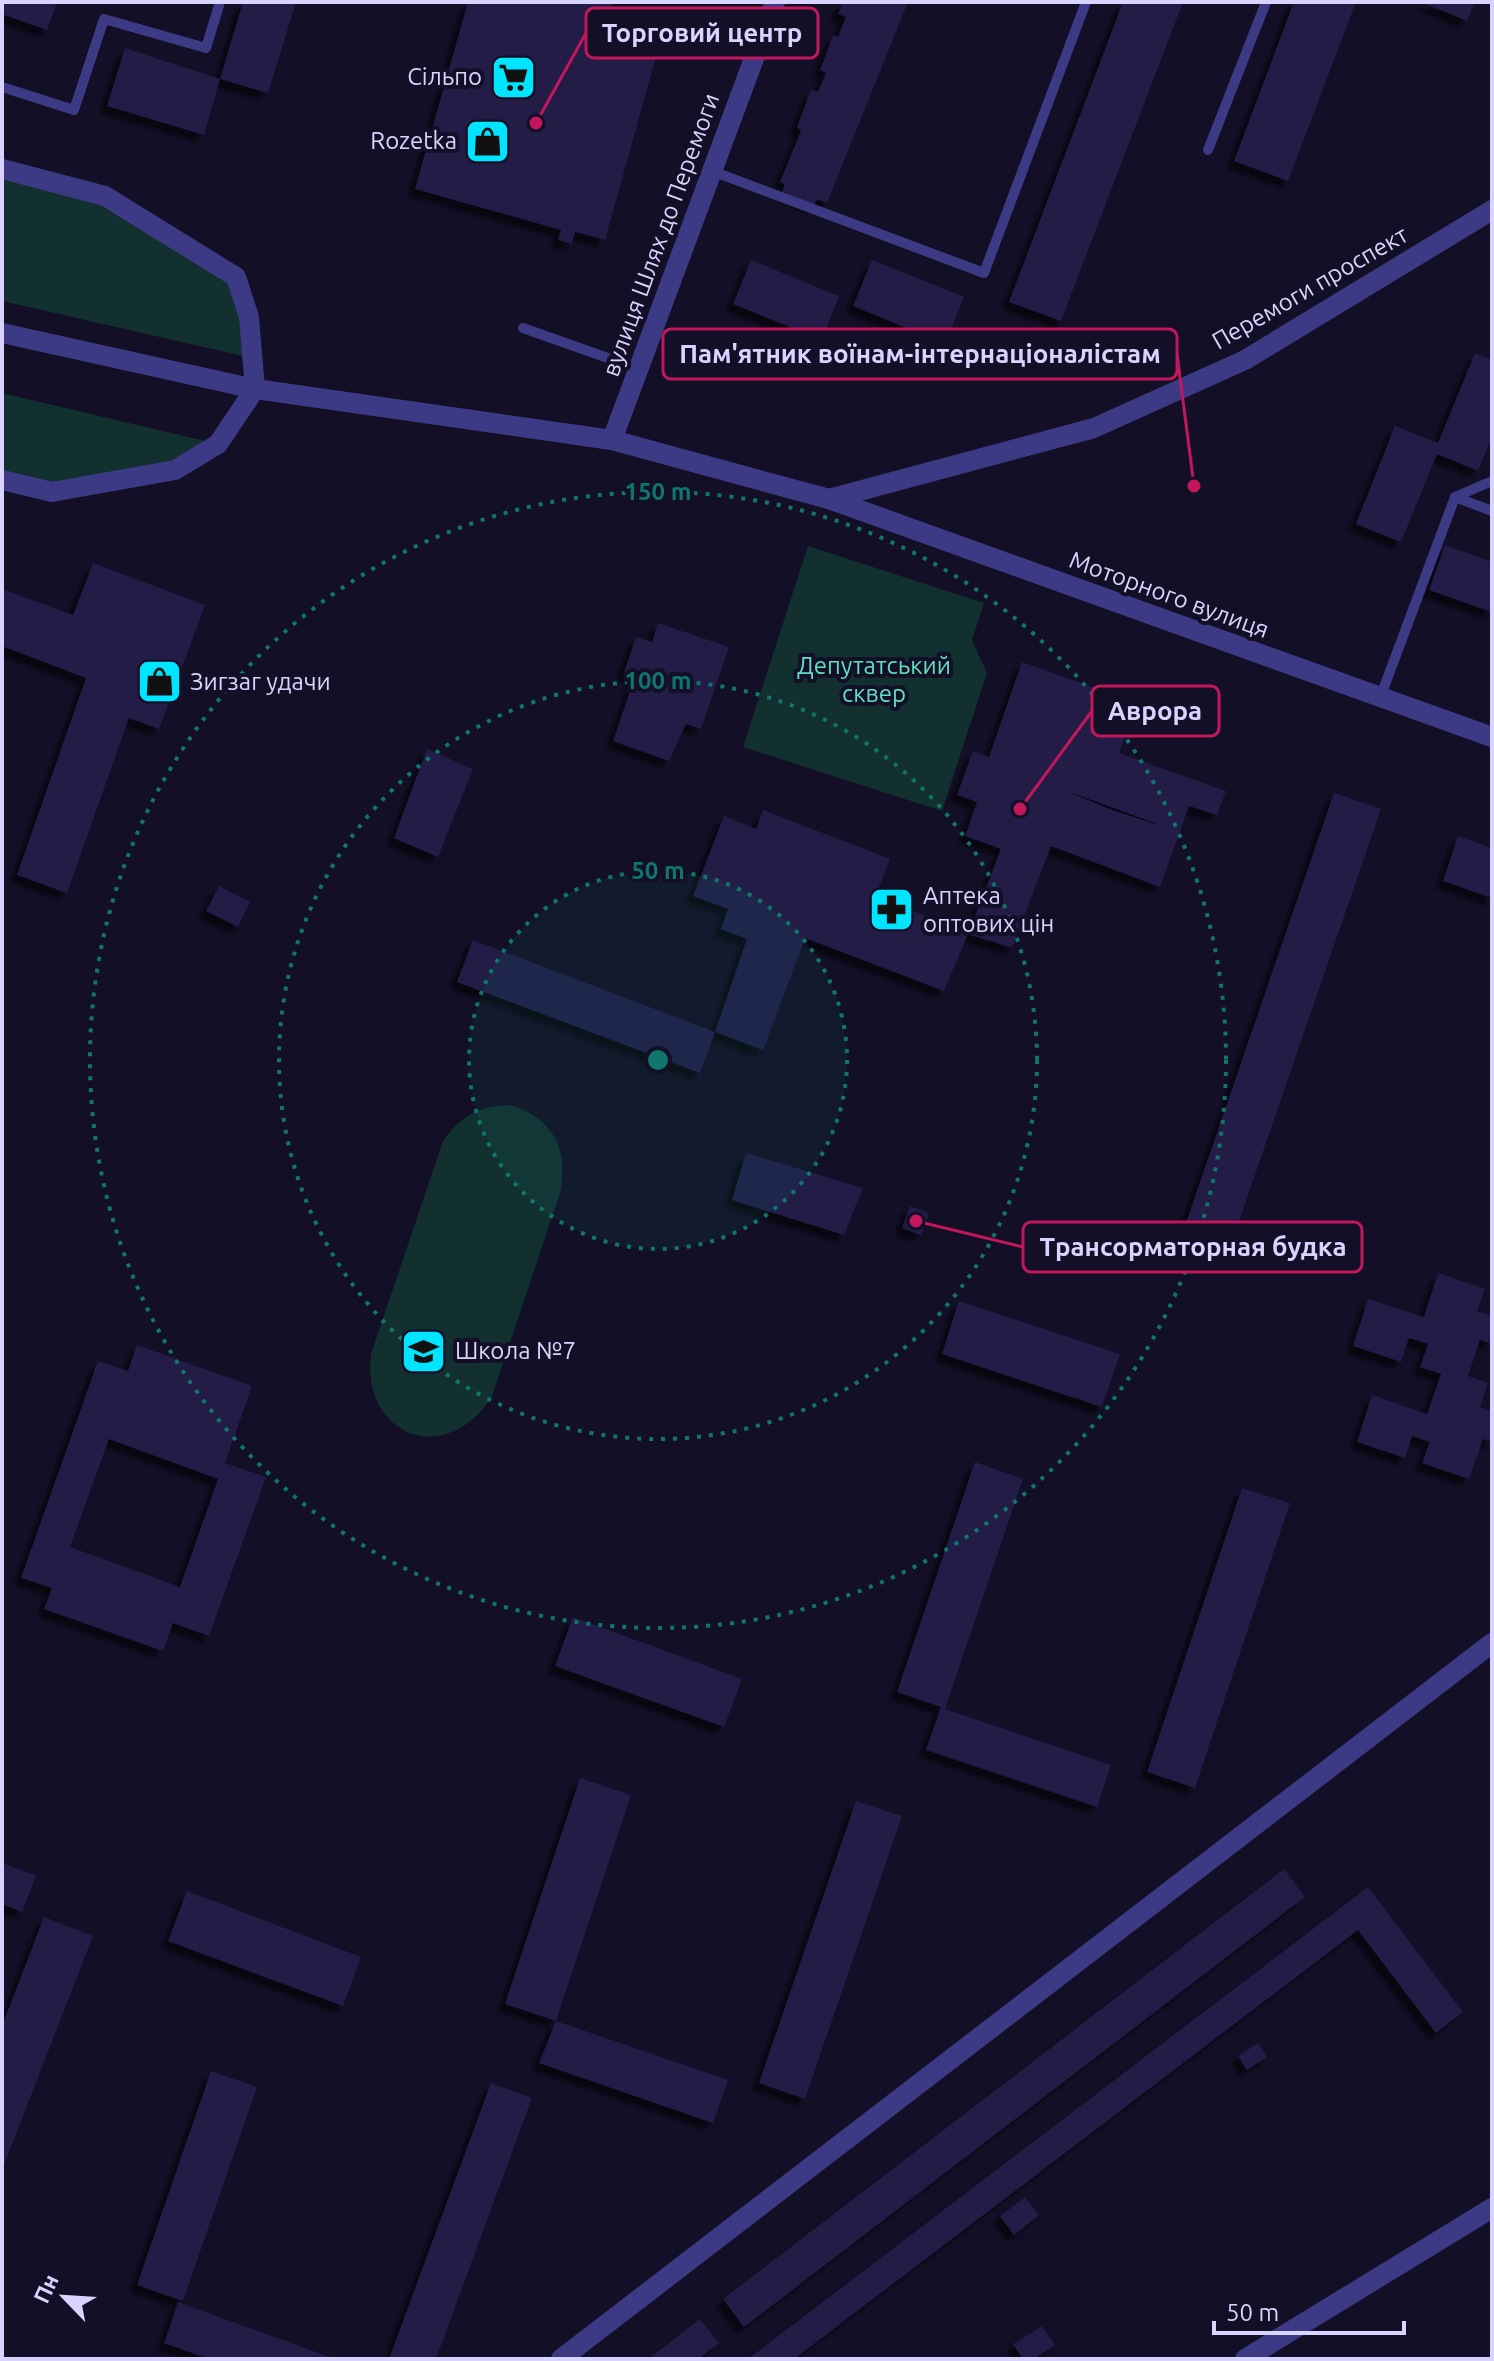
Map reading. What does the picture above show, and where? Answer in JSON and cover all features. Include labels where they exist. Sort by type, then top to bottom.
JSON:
[{"type":"street","name":"вулиця Шлях до Перемоги","points":[[612,440],[775,2]]},
{"type":"street","points":[[2,169],[105,196],[236,277],[249,317],[255,389],[218,444],[175,470],[52,492],[2,480]]},
{"type":"street","name":"Перемоги проспект","points":[[829,499],[1094,428],[1245,360],[1492,210]]},
{"type":"street","name":"Моторного вулиця","points":[[2,333],[255,389],[612,440],[829,499],[1492,737]]},
{"type":"street","points":[[561,2359],[1492,1643]]},
{"type":"street","points":[[1245,2359],[1492,2208]]},
{"type":"lane","points":[[2,87],[74,110],[104,19],[206,48],[220,2]]},
{"type":"lane","points":[[712,171],[984,273],[1086,2]]},
{"type":"lane","points":[[1208,150],[1266,2]]},
{"type":"lane","points":[[523,328],[639,369]]},
{"type":"lane","points":[[1380,699],[1455,497],[1492,481]]},
{"type":"lane","points":[[1455,497],[1492,511]]},
{"type":"green space","points":[[2,169],[105,196],[236,277],[252,358],[2,301]]},
{"type":"green space","points":[[2,393],[218,444],[175,470],[52,492],[2,480]]},
{"type":"green space","name":"Депутатський сквер","points":[[808,546],[984,603],[972,640],[987,673],[942,811],[743,747]]},
{"type":"green space","points":[[510,1105],[537,1118],[554,1137],[562,1163],[560,1193],[492,1396],[474,1418],[453,1432],[432,1436],[411,1434],[393,1423],[380,1406],[372,1383],[371,1354],[443,1141],[471,1114]]},
{"type":"building","points":[[2,2],[57,2],[47,30],[2,14]]},
{"type":"building","points":[[243,2],[296,2],[268,93],[220,79]]},
{"type":"building","points":[[468,2],[613,4],[602,42],[656,57],[605,240],[575,232],[572,244],[558,240],[561,230],[415,189]]},
{"type":"building","points":[[843,2],[908,2],[827,203],[817,199],[814,206],[782,192],[785,184],[780,182],[801,131],[797,127],[811,90],[818,92],[826,73],[820,70],[833,35],[838,37],[846,17],[838,14]]},
{"type":"building","points":[[1123,2],[1183,2],[1061,321],[1009,302]]},
{"type":"building","points":[[1294,2],[1356,2],[1288,181],[1234,161]]},
{"type":"building","points":[[1421,2],[1475,2],[1467,21]]},
{"type":"building","points":[[125,48],[220,79],[204,135],[107,106]]},
{"type":"building","points":[[751,260],[839,296],[822,340],[733,304]]},
{"type":"building","points":[[872,260],[964,297],[945,344],[853,306]]},
{"type":"building","points":[[1475,353],[1492,360],[1492,437],[1478,471],[1437,454],[1401,542],[1356,524],[1395,426],[1438,443]]},
{"type":"building","points":[[1445,545],[1492,562],[1492,612],[1429,590]]},
{"type":"building","points":[[93,563],[205,605],[159,729],[129,718],[67,893],[17,875],[86,678],[2,646],[2,589],[73,615]]},
{"type":"building","points":[[658,623],[729,647],[701,729],[686,724],[669,761],[613,741],[635,677],[624,673],[636,637],[652,642]]},
{"type":"building","points":[[1022,662],[1137,703],[1119,753],[1226,791],[1217,815],[1189,806],[1160,887],[1051,846],[1012,948],[968,934],[1001,849],[965,836],[977,802],[957,795],[973,751],[989,757]],"holes":[[[1061,789],[1155,823],[1112,810]]]},
{"type":"building","points":[[427,749],[473,769],[438,857],[394,838]]},
{"type":"building","points":[[1334,793],[1381,809],[1225,1262],[1178,1246]]},
{"type":"building","points":[[763,810],[890,859],[876,895],[968,934],[944,991],[805,938],[763,1050],[715,1032],[747,939],[721,929],[728,909],[693,896],[724,816],[756,829]]},
{"type":"building","points":[[1458,836],[1492,848],[1492,898],[1443,881]]},
{"type":"building","points":[[219,886],[250,902],[238,927],[206,911]]},
{"type":"building","points":[[473,940],[715,1032],[700,1073],[457,982]]},
{"type":"building","points":[[746,1153],[863,1188],[844,1235],[732,1200]]},
{"type":"building","points":[[910,1206],[929,1213],[921,1235],[902,1228]]},
{"type":"building","points":[[1438,1273],[1485,1289],[1477,1311],[1492,1316],[1492,1344],[1480,1340],[1468,1376],[1488,1383],[1480,1407],[1492,1411],[1492,1442],[1483,1439],[1469,1479],[1422,1463],[1430,1442],[1412,1436],[1405,1458],[1357,1442],[1372,1395],[1427,1414],[1441,1374],[1420,1367],[1428,1344],[1409,1338],[1401,1362],[1353,1346],[1368,1299],[1424,1317]]},
{"type":"building","points":[[959,1301],[1120,1354],[1102,1407],[942,1354]]},
{"type":"building","points":[[137,1345],[252,1386],[225,1463],[266,1477],[209,1636],[173,1623],[163,1651],[44,1609],[52,1588],[21,1578],[98,1361],[128,1371]],"holes":[[[109,1439],[218,1479],[180,1587],[70,1547]]]},
{"type":"building","points":[[975,1462],[1023,1479],[945,1709],[1111,1765],[1097,1807],[926,1750],[941,1707],[897,1692]]},
{"type":"building","points":[[1242,1488],[1290,1503],[1195,1788],[1147,1772]]},
{"type":"building","points":[[573,1617],[742,1679],[724,1727],[555,1666]]},
{"type":"building","points":[[580,1778],[631,1795],[556,2021],[505,2004]]},
{"type":"building","points":[[856,1801],[902,1816],[805,2099],[759,2083]]},
{"type":"building","points":[[2,1863],[36,1876],[22,1912],[2,1904]]},
{"type":"building","points":[[1284,1869],[1305,1897],[744,2327],[723,2299]]},
{"type":"building","points":[[1368,1887],[1463,2012],[1436,2033],[1358,1930],[794,2359],[748,2359]]},
{"type":"building","points":[[187,1891],[361,1957],[343,2006],[168,1941]]},
{"type":"building","points":[[44,1917],[93,1936],[2,2170],[2,2026]]},
{"type":"building","points":[[556,2021],[728,2080],[713,2123],[539,2063]]},
{"type":"building","points":[[1258,2043],[1267,2057],[1247,2070],[1238,2056]]},
{"type":"building","points":[[211,2071],[257,2087],[183,2301],[137,2285]]},
{"type":"building","points":[[491,2083],[532,2098],[436,2359],[389,2359]]},
{"type":"building","points":[[1025,2197],[1039,2215],[1014,2235],[1000,2216]]},
{"type":"building","points":[[178,2302],[335,2359],[209,2359],[164,2343]]},
{"type":"building","points":[[700,2319],[719,2343],[698,2359],[648,2359]]},
{"type":"building","points":[[1042,2326],[1055,2345],[1034,2359],[1023,2359],[1013,2344]]},
{"type":"place","name":"Сільпо","points":[[513,77]]},
{"type":"place","name":"Торговий центр","points":[[536,123]]},
{"type":"place","name":"Rozetka","points":[[488,141]]},
{"type":"place","name":"Пам'ятник воїнам-інтернаціоналістам","points":[[1194,486]]},
{"type":"place","name":"Зигзаг удачи","points":[[159,682]]},
{"type":"place","name":"Аврора","points":[[1020,809]]},
{"type":"place","name":"Аптека оптових цін","points":[[892,910]]},
{"type":"place","name":"Трансорматорная будка","points":[[916,1221]]},
{"type":"place","name":"Школа №7","points":[[424,1351]]}]
